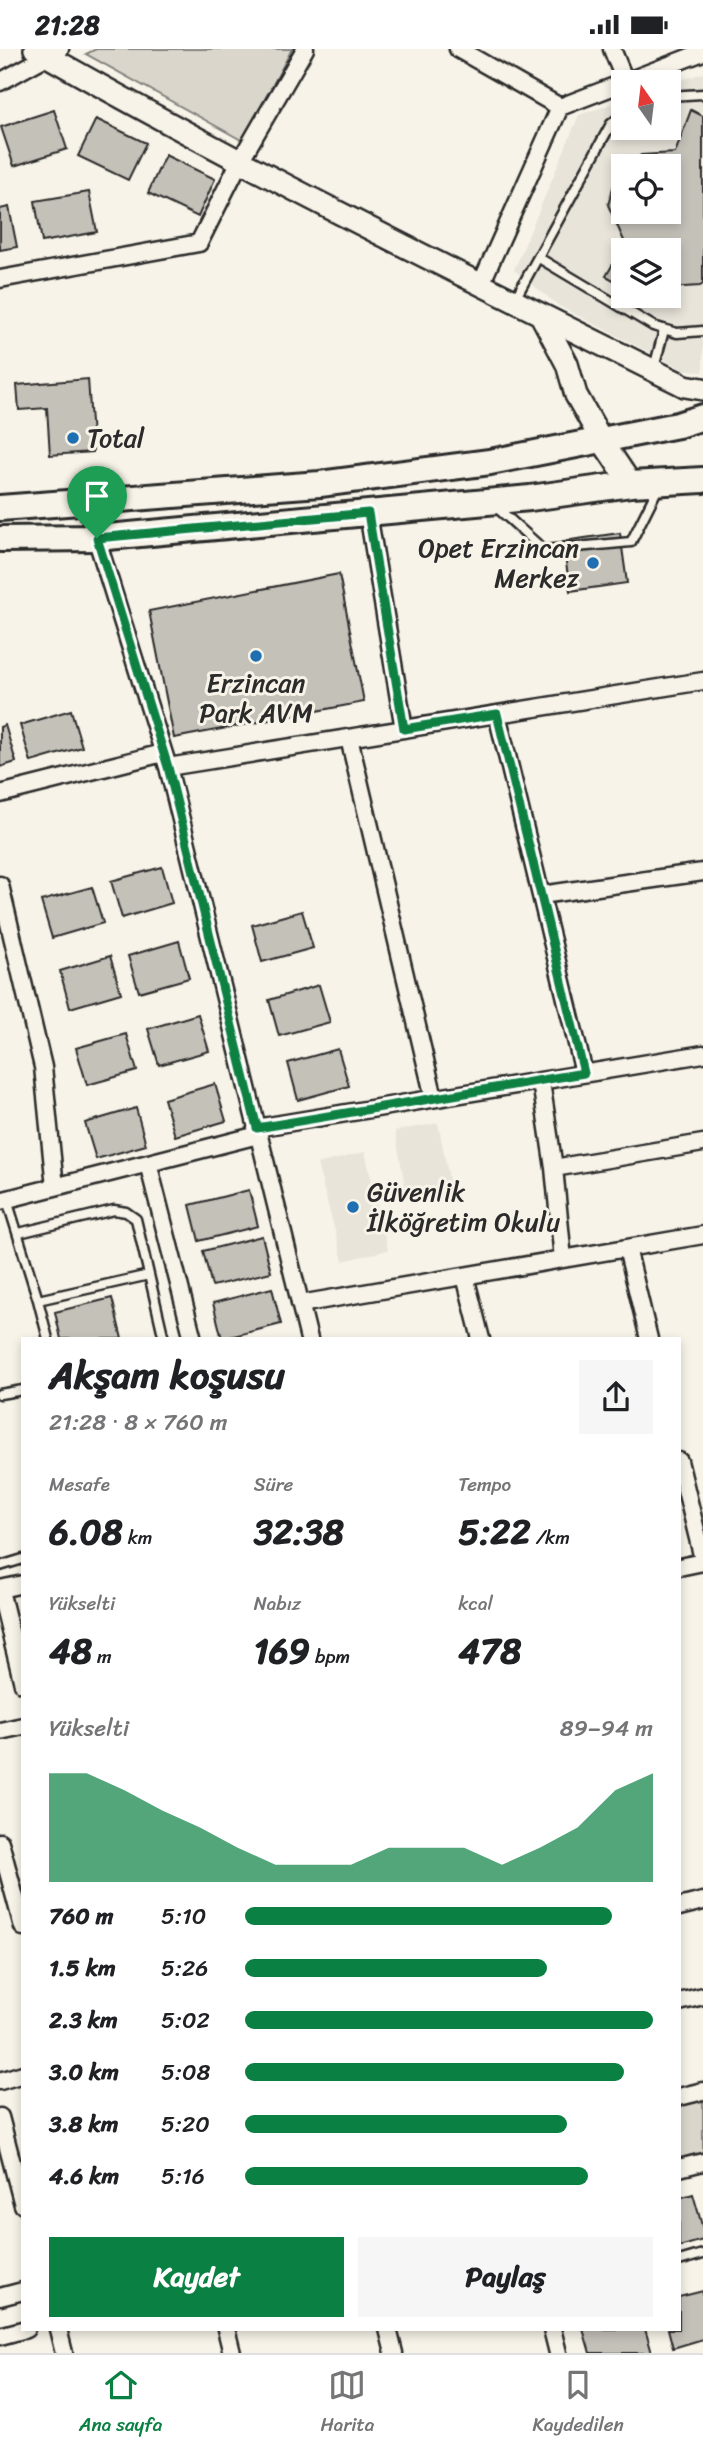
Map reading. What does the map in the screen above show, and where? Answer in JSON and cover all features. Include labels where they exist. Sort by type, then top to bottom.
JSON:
[{"type":"main road","points":[[48,51],[240,161],[542,317],[685,386],[703,389]]},
{"type":"main road","points":[[542,317],[567,364],[576,395],[631,484]]},
{"type":"main road","points":[[0,507],[320,484],[491,462],[678,425],[703,417]]},
{"type":"main road","points":[[3,539],[97,538],[490,502],[631,484],[703,479]]},
{"type":"street","points":[[0,279],[199,243],[240,161],[304,49]]},
{"type":"street","points":[[458,49],[560,107]]},
{"type":"street","points":[[612,49],[621,70]]},
{"type":"street","points":[[0,82],[48,51]]},
{"type":"street","points":[[655,70],[703,52]]},
{"type":"street","points":[[481,285],[560,107],[611,87]]},
{"type":"street","points":[[85,502],[166,760],[308,1337]]},
{"type":"street","points":[[0,507],[3,539]]},
{"type":"street","points":[[368,513],[404,729]]},
{"type":"street","points":[[0,794],[166,760],[348,738],[703,681]]},
{"type":"street","points":[[497,714],[584,1073]]},
{"type":"street","points":[[348,738],[434,1098]]},
{"type":"street","points":[[541,895],[703,872]]},
{"type":"street","points":[[0,885],[43,1067],[55,1187]]},
{"type":"street","points":[[4,1201],[257,1131],[434,1098],[703,1054]]},
{"type":"street","points":[[541,1082],[554,1168],[563,1259]]},
{"type":"street","points":[[554,1168],[703,1143]]},
{"type":"street","points":[[148,1163],[192,1337]]},
{"type":"street","points":[[300,1304],[703,1235]]},
{"type":"street","points":[[627,1248],[649,1337]]},
{"type":"street","points":[[465,1276],[480,1337]]},
{"type":"street","points":[[681,1469],[703,1561],[681,1566]]},
{"type":"street","points":[[21,1585],[0,1590],[21,1675]]},
{"type":"street","points":[[0,1731],[21,1726]]},
{"type":"street","points":[[0,1842],[4,1873],[21,1921]]},
{"type":"street","points":[[681,1906],[703,1901]]},
{"type":"street","points":[[681,2002],[703,1996]]},
{"type":"street","points":[[0,2081],[21,2075]]},
{"type":"street","points":[[681,2096],[703,2091]]},
{"type":"street","points":[[0,2117],[21,2197]]},
{"type":"street","points":[[681,2168],[703,2162]]},
{"type":"street","points":[[0,2297],[21,2292]]},
{"type":"street","points":[[0,2336],[21,2330]]},
{"type":"street","points":[[58,2331],[64,2353]]},
{"type":"street","points":[[226,2331],[232,2353]]},
{"type":"street","points":[[388,2331],[394,2353]]},
{"type":"street","points":[[552,2331],[558,2353]]},
{"type":"lane","points":[[681,95],[703,94]]},
{"type":"lane","points":[[514,302],[611,124]]},
{"type":"lane","points":[[539,258],[653,326],[687,333],[703,331]]},
{"type":"lane","points":[[653,370],[664,330]]},
{"type":"lane","points":[[490,502],[544,550],[631,542],[661,482]]},
{"type":"lane","points":[[4,1201],[19,1233],[47,1337]]},
{"type":"lane","points":[[19,1233],[114,1210],[126,1212],[136,1219],[164,1337]]},
{"type":"lane","points":[[38,1300],[149,1275]]},
{"type":"lane","points":[[0,1394],[21,1390]]},
{"type":"lane","points":[[0,1566],[21,1560]]},
{"type":"lane","points":[[681,2260],[703,2255]]},
{"type":"shaded area","points":[[96,49],[292,49],[243,141],[86,54]]},
{"type":"shaded area","points":[[703,73],[703,372],[682,369],[559,306],[514,270],[579,115],[611,104],[611,140],[681,140],[681,80]]},
{"type":"shaded area","name":"Güvenlik İlköğretim Okulu","points":[[438,1123],[452,1194],[408,1202],[395,1131]]},
{"type":"shaded area","name":"Güvenlik İlköğretim Okulu","points":[[365,1152],[388,1250],[343,1261],[317,1164]]},
{"type":"shaded area","points":[[703,2099],[703,2152],[681,2158],[681,2105]]},
{"type":"building","points":[[54,110],[67,149],[14,166],[1,127]]},
{"type":"building","points":[[691,110],[703,116],[703,284],[700,286],[681,287],[681,238],[623,238],[616,224],[681,224],[681,154],[658,154],[675,153]]},
{"type":"building","points":[[96,119],[146,143],[128,180],[78,156]]},
{"type":"building","points":[[165,155],[215,179],[198,217],[148,193]]},
{"type":"building","points":[[89,192],[97,232],[42,242],[35,201]]},
{"type":"building","points":[[9,207],[17,247],[0,250],[0,209]]},
{"type":"building","points":[[88,379],[93,452],[50,455],[47,408],[19,410],[17,385]]},
{"type":"building","points":[[620,533],[627,583],[570,591],[563,541]]},
{"type":"building","name":"Erzincan Park AVM","points":[[339,574],[364,702],[174,738],[149,611]]},
{"type":"building","points":[[71,710],[82,747],[31,762],[20,725]]},
{"type":"building","points":[[5,725],[16,762],[0,767],[0,727]]},
{"type":"building","points":[[162,867],[172,903],[122,918],[111,881]]},
{"type":"building","points":[[92,887],[103,923],[52,938],[41,901]]},
{"type":"building","points":[[302,911],[313,948],[262,962],[252,925]]},
{"type":"building","points":[[179,941],[189,978],[139,992],[128,956]]},
{"type":"building","points":[[110,956],[121,993],[70,1008],[60,971]]},
{"type":"building","points":[[319,985],[330,1022],[279,1036],[269,1000]]},
{"type":"building","points":[[198,1014],[209,1051],[159,1065],[148,1029]]},
{"type":"building","points":[[126,1034],[137,1071],[87,1085],[76,1048]]},
{"type":"building","points":[[338,1049],[349,1086],[298,1100],[288,1063]]},
{"type":"building","points":[[215,1084],[226,1121],[175,1136],[164,1099]]},
{"type":"building","points":[[136,1108],[146,1145],[96,1159],[85,1123]]},
{"type":"building","points":[[249,1190],[258,1226],[199,1241],[190,1205]]},
{"type":"building","points":[[262,1236],[271,1272],[212,1286],[203,1251]]},
{"type":"building","points":[[272,1288],[281,1324],[222,1337],[213,1303]]},
{"type":"building","points":[[112,1298],[122,1337],[61,1337],[55,1312]]},
{"type":"building","points":[[693,2194],[703,2229],[703,2240],[681,2246],[681,2197]]},
{"type":"building","points":[[703,2291],[703,2339],[673,2348],[669,2331],[681,2331],[681,2296]]},
{"type":"building","points":[[584,2331],[646,2331],[652,2353],[590,2353]]},
{"type":"place","name":"Total","points":[[73,438]]},
{"type":"place","name":"Opet Erzincan Merkez","points":[[593,563]]},
{"type":"place","name":"Erzincan Park AVM","points":[[256,656]]},
{"type":"place","name":"Güvenlik İlköğretim Okulu","points":[[353,1207]]},
{"type":"route","points":[[368,513],[404,729],[497,714],[584,1073],[257,1128],[168,767],[97,538],[368,513]]}]
